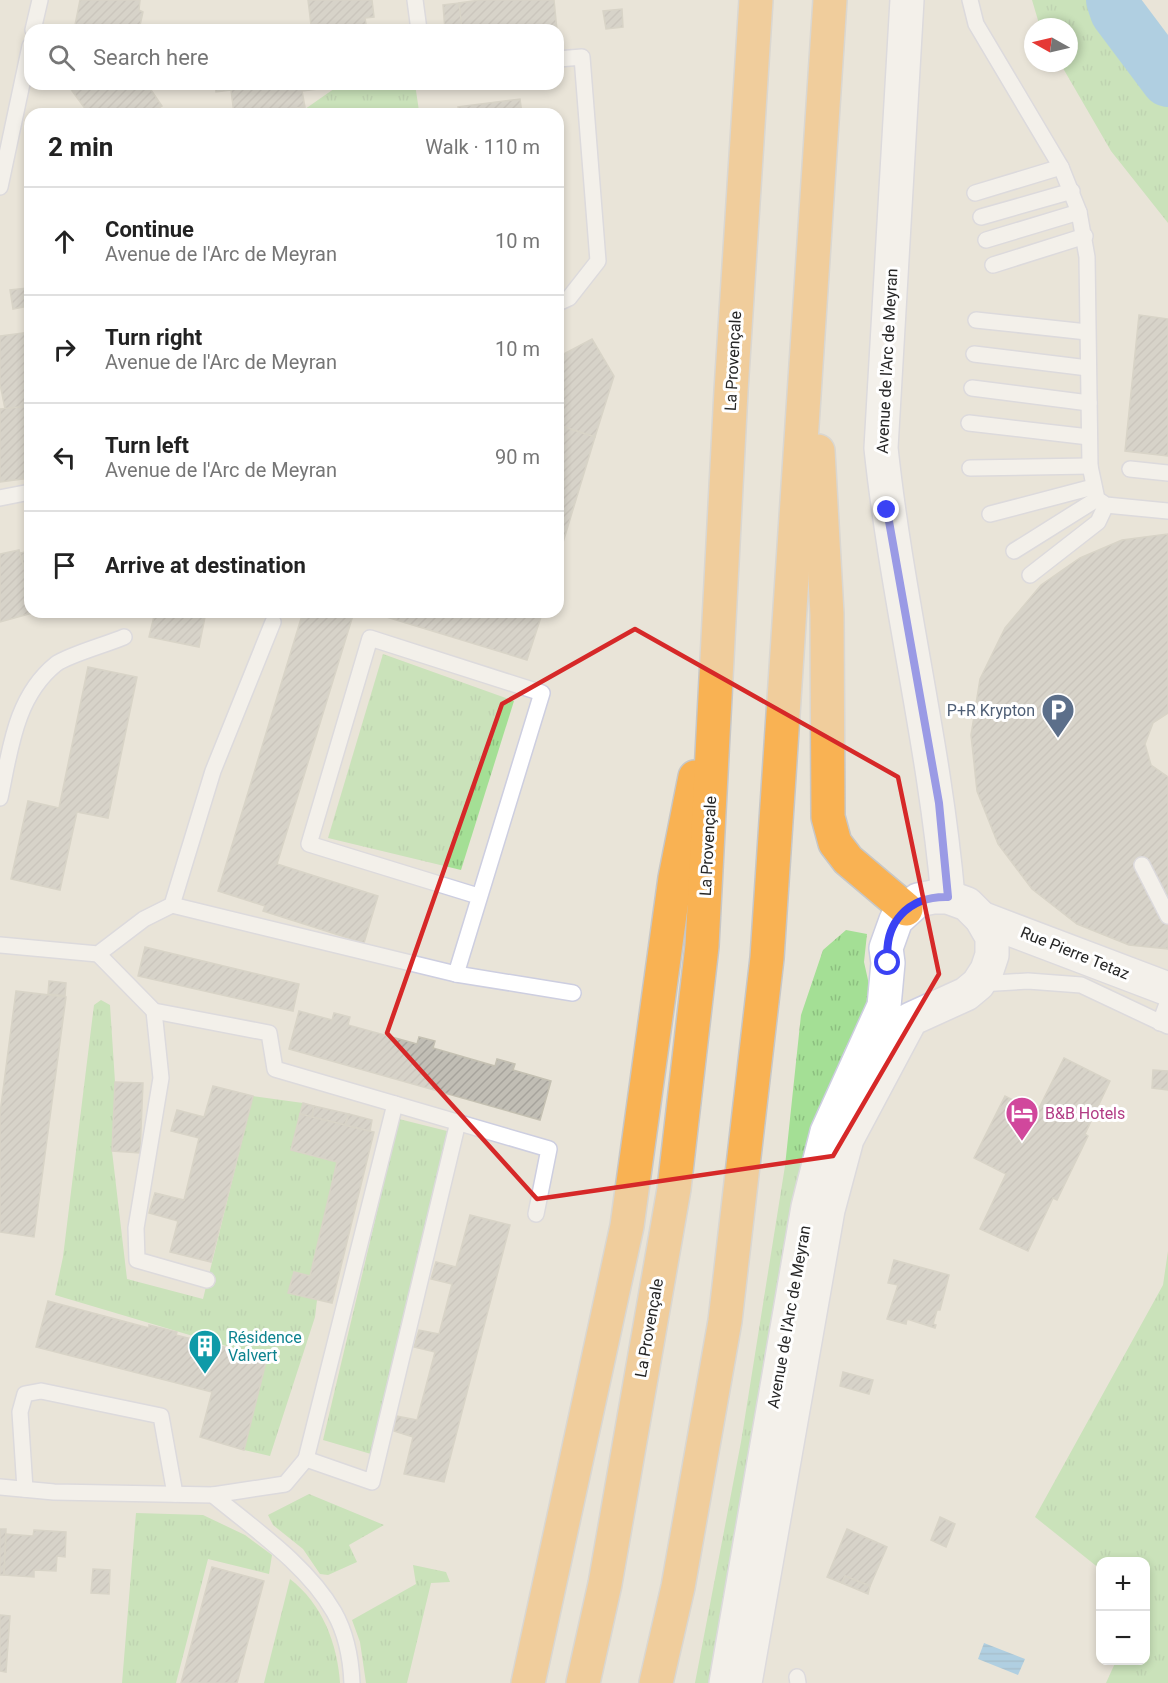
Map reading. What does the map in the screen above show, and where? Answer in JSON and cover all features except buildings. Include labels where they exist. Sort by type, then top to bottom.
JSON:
[{"type":"highway","name":"La Provençale","points":[[583,1683],[605,1584],[674,1189],[702,946],[731,392],[756,0]]},
{"type":"highway","points":[[656,1683],[678,1587],[725,1321],[767,958],[830,0]]},
{"type":"highway","points":[[809,306],[827,614],[828,816],[835,843],[848,860],[906,909]]},
{"type":"highway","points":[[528,1683],[627,1226],[675,878],[719,654]]},
{"type":"main road","name":"Avenue de l'Arc de Meyran","points":[[907,0],[881,448],[887,510],[939,803],[948,897]]},
{"type":"main road","points":[[888,963],[895,977],[906,989],[919,998],[935,1001],[964,992],[987,970],[992,955],[992,937],[981,918],[967,904],[948,897],[933,897],[918,900],[906,909]]},
{"type":"main road","name":"Avenue de l'Arc de Meyran","points":[[726,1683],[808,1207],[827,1132],[884,1006],[888,963],[886,948],[889,933],[896,920],[906,909]]},
{"type":"main road","name":"Rue Pierre Tetaz","points":[[981,918],[1168,989]]},
{"type":"main road","name":"Avenue de l'Arc de Meyran","points":[[745,1683],[828,1209],[847,1139],[911,1019],[964,992]]},
{"type":"lane","points":[[34,24],[40,0]]},
{"type":"lane","points":[[415,0],[418,24]]},
{"type":"lane","points":[[970,0],[976,24],[1061,167],[1080,212],[1085,236],[1090,466],[1099,497],[1098,522],[1030,575]]},
{"type":"lane","points":[[564,58],[582,57],[598,261],[564,300]]},
{"type":"lane","points":[[0,187],[24,74]]},
{"type":"lane","points":[[975,192],[1061,167]]},
{"type":"lane","points":[[981,217],[1072,191]]},
{"type":"lane","points":[[986,240],[1080,212]]},
{"type":"lane","points":[[993,265],[1085,236]]},
{"type":"lane","points":[[976,320],[1088,332]]},
{"type":"lane","points":[[974,354],[1088,368]]},
{"type":"lane","points":[[972,388],[1089,403]]},
{"type":"lane","points":[[969,423],[1089,437]]},
{"type":"lane","points":[[970,468],[1090,466]]},
{"type":"lane","points":[[1130,469],[1168,473]]},
{"type":"lane","points":[[0,498],[24,493]]},
{"type":"lane","points":[[1014,551],[1099,497]]},
{"type":"lane","points":[[990,514],[1099,497],[1168,511]]},
{"type":"lane","points":[[172,905],[213,771],[273,622]]},
{"type":"lane","points":[[0,798],[15,724],[32,693],[56,664],[124,637]]},
{"type":"lane","points":[[456,974],[542,693],[370,638],[309,844],[478,896]]},
{"type":"lane","points":[[1142,866],[1168,916]]},
{"type":"lane","points":[[98,954],[144,919],[172,905],[456,974],[573,993]]},
{"type":"lane","points":[[0,945],[98,954],[154,1011],[269,1033],[275,1069],[549,1149],[536,1215]]},
{"type":"lane","name":"Rue Pierre Tetaz","points":[[964,992],[1028,981],[1081,985],[1164,1024]]},
{"type":"lane","points":[[1164,1024],[1168,1001]]},
{"type":"lane","points":[[154,1011],[161,1078],[136,1227],[137,1260],[207,1280]]},
{"type":"lane","points":[[0,1487],[213,1495],[285,1484],[306,1459],[395,1104]]},
{"type":"lane","points":[[306,1459],[372,1482],[458,1122]]},
{"type":"lane","points":[[26,1489],[20,1412],[25,1394],[41,1391],[161,1416],[175,1494]]},
{"type":"lane","points":[[213,1495],[265,1538],[315,1586],[335,1613],[351,1658],[352,1683]]},
{"type":"highlighted area","points":[[635,629],[898,777],[939,974],[833,1156],[537,1199],[387,1033],[502,704]]},
{"type":"green space","points":[[1032,0],[1113,0],[1117,12],[1168,80],[1168,223],[1111,151],[1065,72],[1078,72],[1078,18],[1037,18]]},
{"type":"green space","points":[[332,90],[416,90],[419,108],[307,108]]},
{"type":"green space","points":[[383,654],[514,701],[461,870],[328,838]]},
{"type":"green space","points":[[846,930],[867,934],[864,962],[870,989],[866,1008],[845,1049],[821,1115],[717,1683],[695,1683],[741,1442],[785,1166],[801,1015],[823,950]]},
{"type":"green space","points":[[101,1000],[110,1005],[115,1082],[112,1151],[127,1279],[203,1299],[253,1096],[303,1103],[291,1150],[337,1162],[310,1276],[294,1272],[289,1292],[317,1300],[315,1317],[270,1456],[244,1450],[267,1358],[55,1295],[63,1257],[94,1005]]},
{"type":"green space","points":[[399,1119],[451,1132],[371,1454],[323,1440]]},
{"type":"green space","points":[[1168,1251],[1168,1683],[1106,1683],[1114,1665],[1150,1665],[1150,1557],[1096,1557],[1096,1566],[1035,1517],[1163,1285]]},
{"type":"green space","points":[[309,1494],[384,1525],[349,1545],[357,1562],[328,1575],[320,1574],[303,1549],[273,1525],[268,1515]]},
{"type":"green space","points":[[136,1513],[203,1515],[245,1535],[272,1555],[269,1574],[208,1559],[176,1683],[122,1683]]},
{"type":"green space","points":[[413,1565],[446,1572],[450,1582],[431,1583],[407,1683],[366,1683],[360,1642],[352,1620],[416,1584]]},
{"type":"green space","points":[[290,1579],[311,1600],[326,1625],[335,1653],[340,1683],[264,1683]]},
{"type":"water","points":[[984,1643],[1025,1659],[1018,1675],[978,1659]]},
{"type":"waterway","points":[[1113,0],[1117,12],[1168,80]]},
{"type":"place","name":"P+R Krypton","points":[[1058,739]]},
{"type":"place","name":"B&B Hotels","points":[[1022,1142]]},
{"type":"place","name":"Résidence Valvert","points":[[205,1375]]},
{"type":"route","points":[[887,510],[939,803],[948,897],[918,900],[896,920],[889,933],[886,948],[888,963]]}]
